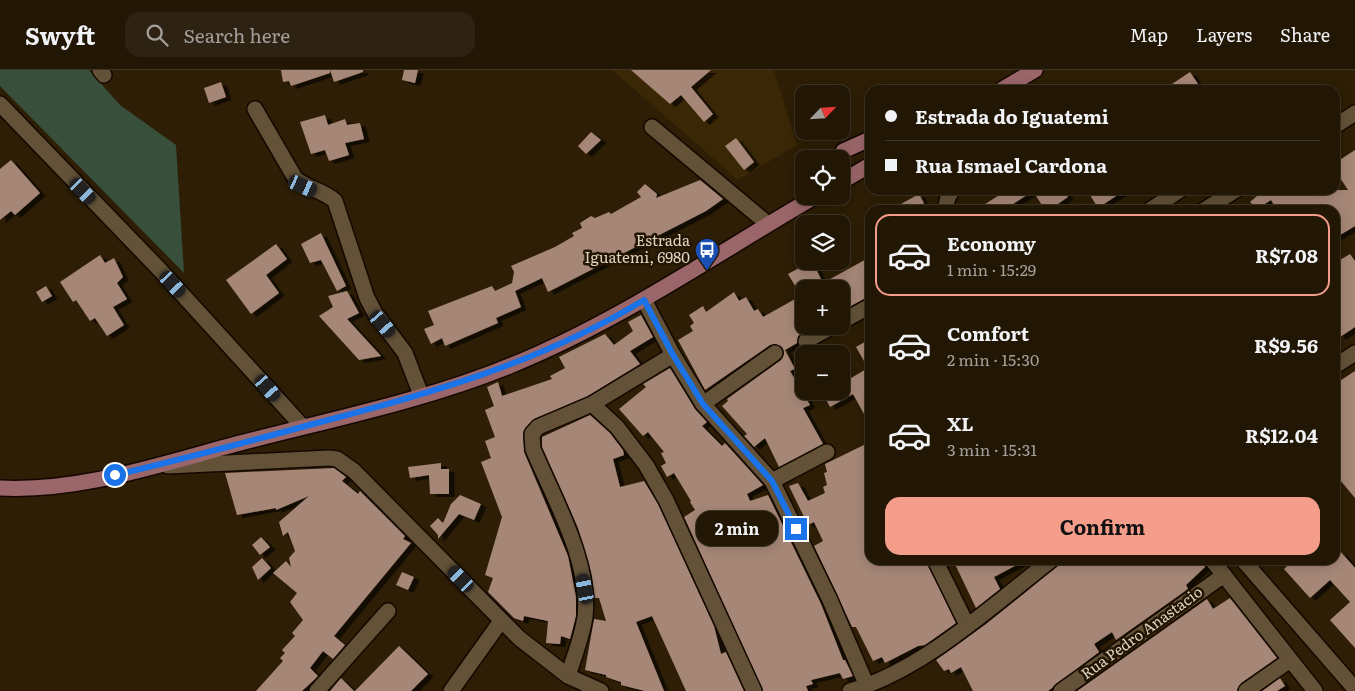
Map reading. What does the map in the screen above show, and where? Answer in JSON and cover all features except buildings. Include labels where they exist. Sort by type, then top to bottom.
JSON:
[{"type":"main road","points":[[1010,85],[1035,70]]},
{"type":"main road","points":[[845,150],[865,141]]},
{"type":"main road","points":[[850,177],[865,168]]},
{"type":"main road","points":[[0,488],[40,489],[153,466],[421,395],[512,365],[618,315],[801,205]]},
{"type":"street","points":[[0,104],[161,271],[303,427]]},
{"type":"street","points":[[255,109],[295,178],[303,186],[326,193],[335,201],[367,298],[375,313],[405,353],[421,395]]},
{"type":"street","points":[[1340,123],[1355,113]]},
{"type":"street","points":[[652,127],[768,224]]},
{"type":"street","points":[[1158,205],[1172,195]]},
{"type":"street","points":[[1212,205],[1228,195]]},
{"type":"street","points":[[644,300],[673,355],[703,404],[772,481],[826,591],[867,686]]},
{"type":"street","points":[[850,317],[865,309]]},
{"type":"street","points":[[806,341],[817,335]]},
{"type":"street","points":[[703,404],[775,353]]},
{"type":"street","points":[[1340,363],[1355,353]]},
{"type":"street","points":[[568,676],[585,617],[585,589],[576,552],[533,449],[531,438],[533,431],[538,427],[592,404],[673,355]]},
{"type":"street","points":[[592,404],[624,435],[650,472],[682,534],[754,691]]},
{"type":"street","points":[[772,481],[827,452]]},
{"type":"street","points":[[153,466],[307,457],[337,459],[354,470],[501,621],[535,652],[568,676],[601,691]]},
{"type":"street","points":[[937,565],[967,625]]},
{"type":"street","points":[[850,691],[867,686],[915,660],[967,625],[1045,565]]},
{"type":"street","points":[[1216,565],[1315,691]]},
{"type":"street","points":[[1247,565],[1355,689]]},
{"type":"street","name":"Rua Pedro Anastacio","points":[[1061,691],[1224,575]]},
{"type":"street","points":[[317,691],[388,611]]},
{"type":"street","points":[[451,691],[501,621]]},
{"type":"street","points":[[1246,691],[1290,660]]},
{"type":"shaded area","points":[[612,70],[774,70],[797,145],[738,180]]},
{"type":"green space","points":[[0,70],[89,70],[120,105],[176,145],[184,273],[0,86]]},
{"type":"place","name":"Estrada Iguatemi, 6980","points":[[707,271]]},
{"type":"route","points":[[115,475],[386,405],[476,378],[512,365],[561,343],[644,300],[673,355],[703,404],[772,481],[796,529]]}]
